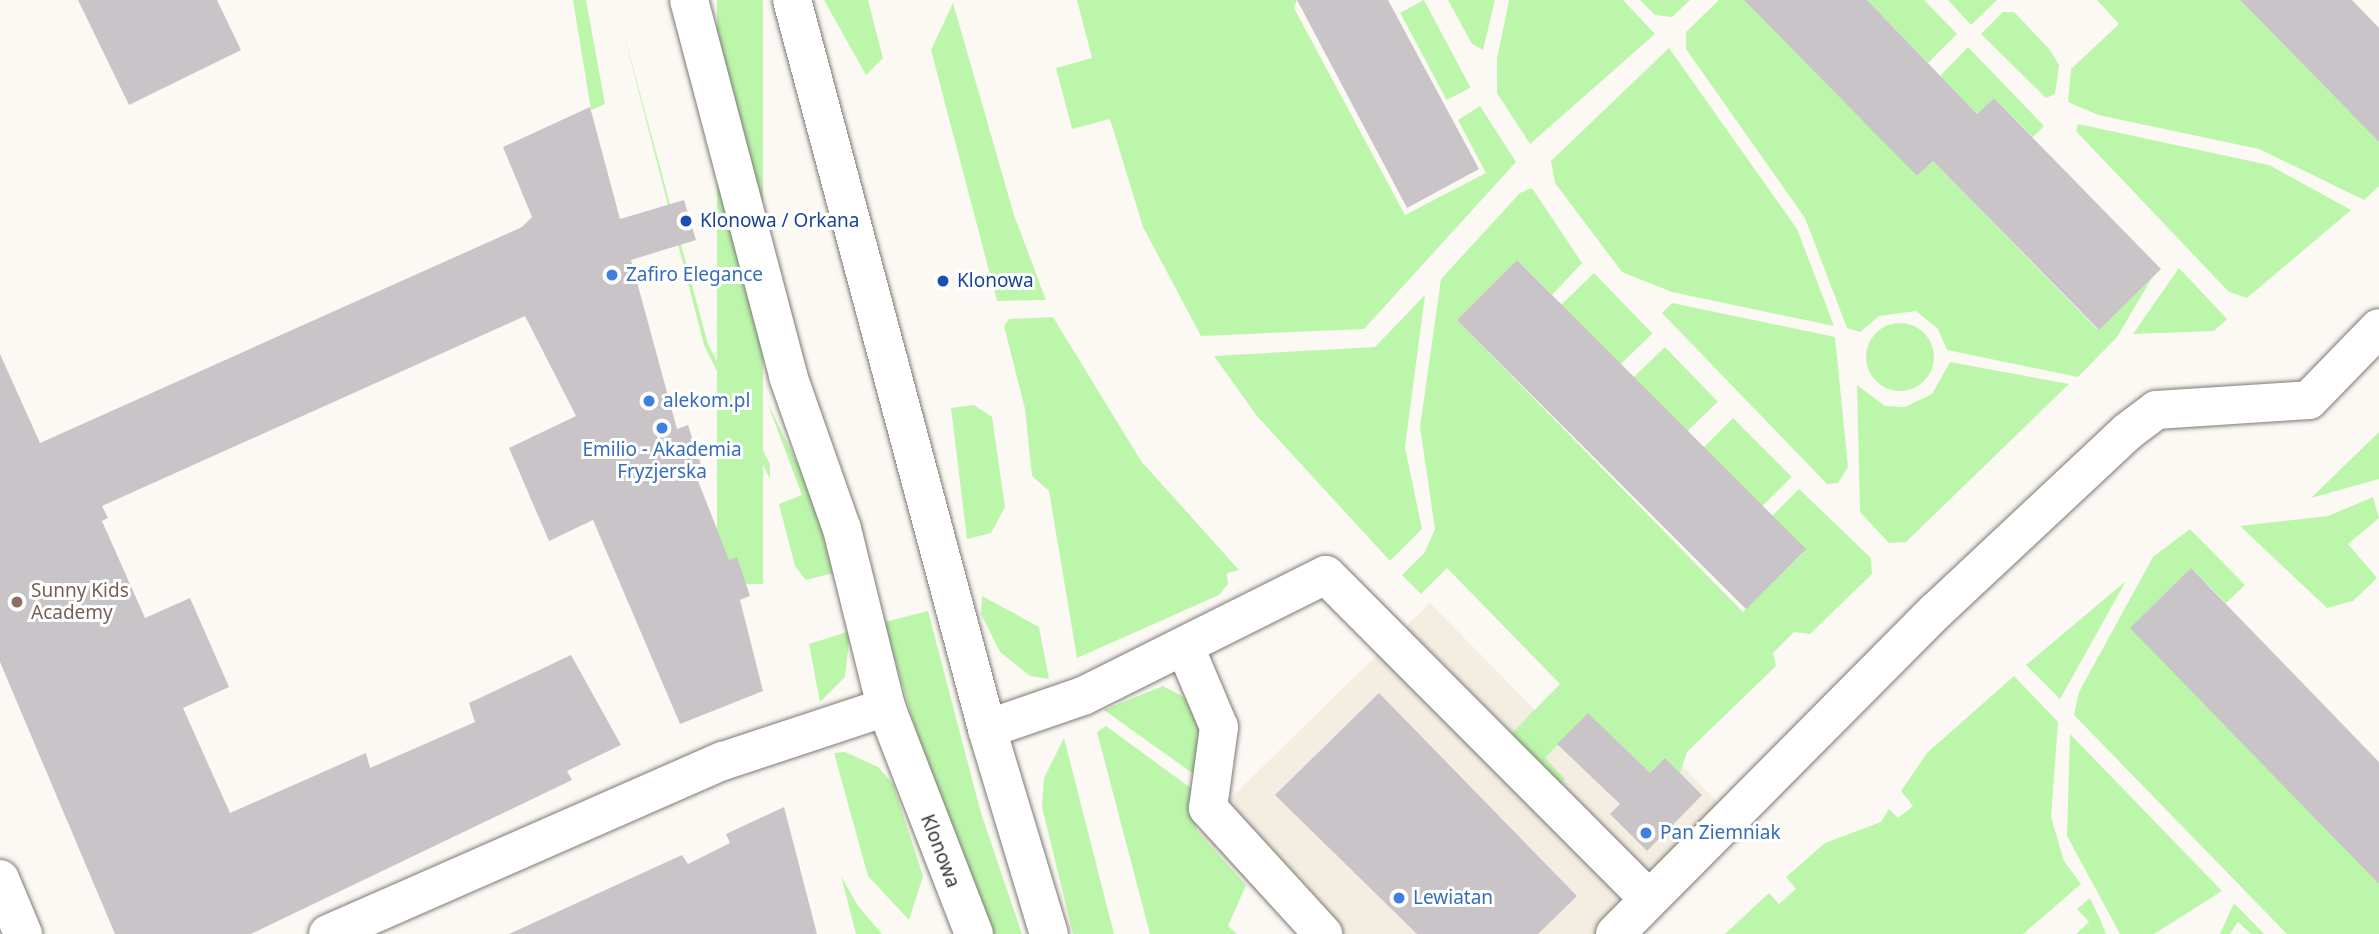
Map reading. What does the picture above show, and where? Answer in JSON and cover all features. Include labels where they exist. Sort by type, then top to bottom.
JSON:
[{"type":"street","name":"Klonowa","points":[[689,0],[788,376],[842,529],[886,707],[974,934]]},
{"type":"street","points":[[792,0],[987,729],[1049,934]]},
{"type":"street","points":[[1615,934],[1936,611],[2147,417],[2156,410],[2242,399],[2309,400],[2379,328]]},
{"type":"street","points":[[987,729],[1083,696],[1326,575],[1649,899]]},
{"type":"street","points":[[1185,647],[1219,727],[1208,808],[1323,934]]},
{"type":"street","points":[[328,934],[723,761],[886,707]]},
{"type":"street","points":[[0,879],[23,934]]},
{"type":"shaded area","points":[[1430,603],[1538,713],[1587,667],[1725,810],[1597,934],[1298,934],[1197,831]]},
{"type":"green space","points":[[573,0],[586,0],[605,104],[591,110]]},
{"type":"green space","points":[[717,0],[763,0],[763,584],[717,584]]},
{"type":"green space","points":[[824,0],[868,0],[883,58],[866,75]]},
{"type":"green space","points":[[1077,0],[1297,0],[1294,8],[1405,215],[1486,173],[1458,120],[1480,106],[1516,162],[1364,329],[1201,336],[1143,227],[1110,119],[1072,129],[1056,68],[1092,58]]},
{"type":"green space","points":[[1424,0],[1470,87],[1447,100],[1400,13]]},
{"type":"green space","points":[[1448,0],[1495,0],[1483,50],[1472,44]]},
{"type":"green space","points":[[1509,0],[1623,0],[1655,34],[1530,144],[1497,93],[1497,59]]},
{"type":"green space","points":[[1640,0],[1690,0],[1672,17],[1655,15]]},
{"type":"green space","points":[[1719,0],[1757,0],[1917,176],[1933,161],[2098,330],[2152,278],[2117,337],[2078,377],[1947,350],[1938,329],[1916,311],[1879,316],[1860,332],[1847,328],[1805,218],[1686,49],[1686,32]]},
{"type":"green space","points":[[1867,0],[1924,0],[1957,34],[1928,63]]},
{"type":"green space","points":[[1948,0],[1997,0],[1971,25]]},
{"type":"green space","points":[[2097,0],[2240,0],[2379,142],[2379,186],[2364,200],[2259,149],[2098,115],[2068,102],[2071,69],[2119,24]]},
{"type":"green space","points":[[953,3],[1014,215],[1046,300],[997,301],[931,50]]},
{"type":"green space","points":[[2003,12],[2014,12],[2050,50],[2059,65],[2055,94],[2046,98],[1981,34]]},
{"type":"green space","points":[[621,23],[708,344],[770,464],[770,479],[704,345]]},
{"type":"green space","points":[[1968,47],[2044,126],[2033,137],[1994,98],[1977,114],[1940,76]]},
{"type":"green space","points":[[1669,48],[1797,229],[1834,326],[1672,292],[1622,272],[1555,183],[1551,161]]},
{"type":"green space","points":[[2078,124],[2269,165],[2351,210],[2247,298],[2229,292],[2076,131]]},
{"type":"green space","points":[[1532,188],[1582,263],[1552,295],[1517,260],[1457,320],[1743,612],[1804,552],[1770,518],[1799,489],[1871,558],[1872,574],[1810,634],[1794,632],[1773,653],[1776,666],[1687,752],[1680,773],[1665,758],[1643,781],[1636,760],[1588,713],[1545,758],[1565,779],[1560,785],[1511,734],[1560,684],[1447,568],[1421,594],[1402,575],[1425,552],[1435,529],[1420,427],[1441,279],[1520,193]]},
{"type":"green space","points":[[2179,268],[2227,319],[2214,331],[2133,334]]},
{"type":"green space","points":[[1594,273],[1652,333],[1619,365],[1561,305]]},
{"type":"green space","points":[[1425,295],[1405,447],[1422,529],[1390,561],[1257,416],[1214,356],[1375,347]]},
{"type":"green space","points":[[1672,303],[1835,337],[1848,467],[1838,483],[1827,484],[1662,313]]},
{"type":"green space","points":[[1053,317],[1141,461],[1239,570],[1227,573],[1228,584],[1219,595],[1077,658],[1049,491],[1032,476],[1025,409],[1004,326],[1009,319]]},
{"type":"green space","points":[[1900,323],[1913,326],[1924,333],[1931,344],[1934,357],[1931,370],[1924,381],[1913,388],[1900,391],[1887,388],[1876,381],[1869,370],[1866,357],[1869,344],[1876,333],[1887,326]]},
{"type":"green space","points":[[1665,347],[1718,402],[1685,433],[1633,378]]},
{"type":"green space","points":[[1950,362],[2069,384],[1906,542],[1889,543],[1860,512],[1857,385],[1885,406],[1905,407],[1932,394]]},
{"type":"green space","points":[[767,402],[811,491],[833,573],[806,580],[795,566],[779,504],[802,495]]},
{"type":"green space","points":[[974,405],[992,417],[1005,507],[991,533],[967,539],[951,408]]},
{"type":"green space","points":[[1733,418],[1792,477],[1761,507],[1703,448]]},
{"type":"green space","points":[[2379,432],[2379,479],[2311,498]]},
{"type":"green space","points":[[2373,497],[2379,518],[2348,544],[2377,578],[2353,601],[2327,608],[2240,526],[2328,516]]},
{"type":"green space","points":[[2190,529],[2245,585],[2226,603],[2191,568],[2379,884],[2379,934],[2287,934],[2074,715],[2079,692],[2153,557]]},
{"type":"green space","points":[[2126,581],[2060,699],[2026,665]]},
{"type":"green space","points":[[982,596],[1039,627],[1049,679],[1030,676],[1000,652],[981,614]]},
{"type":"green space","points":[[928,611],[981,813],[1022,934],[993,934],[928,771],[891,647],[885,622]]},
{"type":"green space","points":[[850,631],[845,677],[820,702],[809,644]]},
{"type":"green space","points":[[2014,676],[2058,722],[2051,817],[2064,861],[2081,884],[2023,934],[1725,934],[1769,893],[1779,904],[1796,889],[1786,877],[1825,843],[1881,822],[1889,809],[1898,818],[1913,806],[1901,791],[1927,753]]},
{"type":"green space","points":[[1163,686],[1193,702],[1202,727],[1195,775],[1104,710]]},
{"type":"green space","points":[[1106,726],[1192,789],[1197,831],[1246,885],[1228,926],[1237,934],[1150,934],[1097,732]]},
{"type":"green space","points":[[2070,734],[2222,891],[2154,934],[2120,934],[2067,836]]},
{"type":"green space","points":[[1064,738],[1114,934],[1073,934],[1042,807],[1044,778]]},
{"type":"green space","points":[[845,752],[878,767],[893,784],[923,876],[909,920],[868,876],[834,753]]},
{"type":"green space","points":[[841,876],[858,906],[882,934],[856,934]]},
{"type":"green space","points":[[2090,898],[2106,934],[2076,934],[2089,922],[2077,909]]},
{"type":"green space","points":[[2234,903],[2264,934],[2251,934],[2238,922],[2230,934],[2220,934]]},
{"type":"building","points":[[78,0],[217,0],[241,50],[129,105]]},
{"type":"building","points":[[1297,0],[1388,0],[1479,169],[1407,208]]},
{"type":"building","points":[[1744,0],[1867,0],[1977,114],[1994,98],[2161,269],[2099,330],[1933,161],[1917,176]]},
{"type":"building","points":[[2240,0],[2352,0],[2379,28],[2379,142]]},
{"type":"building","points":[[590,107],[620,219],[684,200],[696,240],[631,260],[677,429],[688,425],[703,471],[695,473],[729,560],[737,557],[750,596],[740,600],[763,691],[680,724],[593,520],[549,541],[509,448],[576,416],[525,316],[102,506],[108,518],[102,521],[145,618],[190,598],[229,687],[183,708],[230,813],[366,753],[370,768],[475,722],[469,703],[571,655],[621,745],[567,771],[572,780],[251,934],[115,934],[0,662],[0,354],[40,443],[522,227],[532,217],[503,147]]},
{"type":"building","points":[[1517,260],[1806,549],[1746,609],[1457,320]]},
{"type":"building","points":[[2191,568],[2379,762],[2379,884],[2130,628]]},
{"type":"building","points":[[1379,693],[1577,896],[1538,934],[1417,934],[1275,795]]},
{"type":"building","points":[[1588,713],[1650,773],[1665,758],[1702,795],[1647,851],[1610,814],[1620,804],[1557,744]]},
{"type":"building","points":[[784,807],[817,934],[509,934],[682,855],[688,864],[730,843],[726,834]]},
{"type":"place","name":"Klonowa / Orkana","points":[[686,221]]},
{"type":"place","name":"Zafiro Elegance","points":[[612,275]]},
{"type":"place","name":"Klonowa","points":[[943,281]]},
{"type":"place","name":"alekom.pl","points":[[649,401]]},
{"type":"place","name":"Emilio - Akademia Fryzjerska","points":[[662,428]]},
{"type":"place","name":"Sunny Kids Academy","points":[[17,602]]},
{"type":"place","name":"Pan Ziemniak","points":[[1646,833]]},
{"type":"place","name":"Lewiatan","points":[[1399,898]]}]
